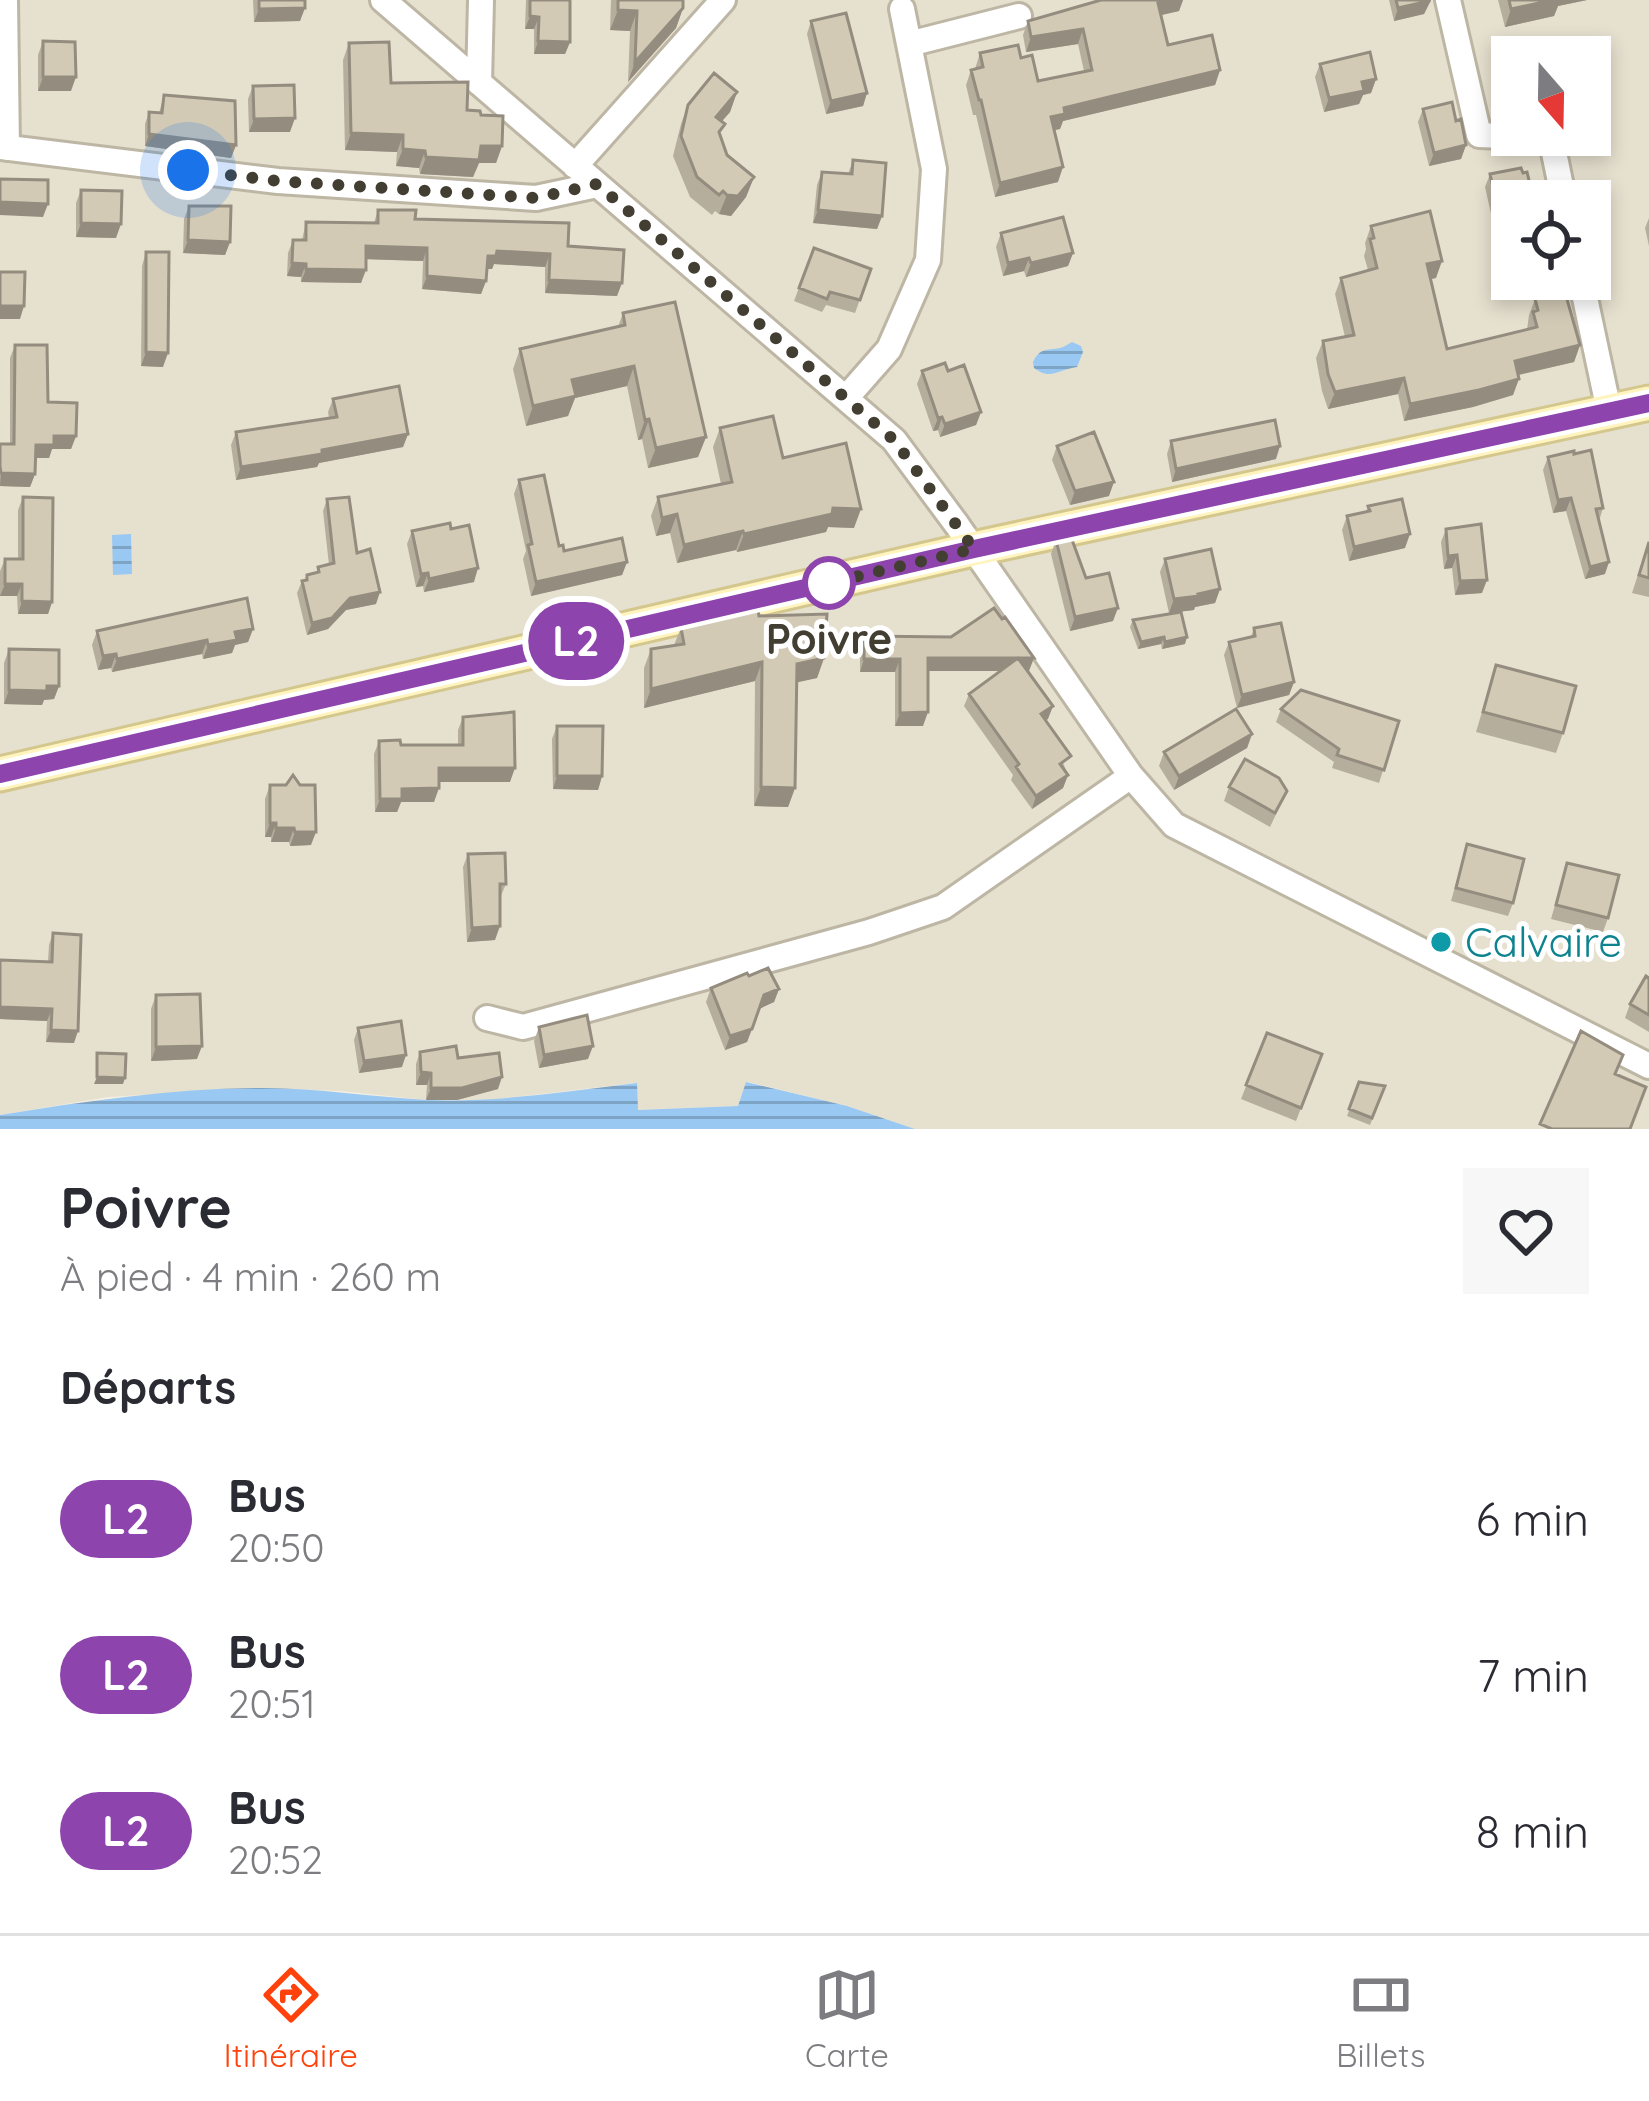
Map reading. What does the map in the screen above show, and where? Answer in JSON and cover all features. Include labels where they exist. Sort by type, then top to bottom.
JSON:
[{"type":"main road","points":[[0,774],[974,549],[1649,403]]},
{"type":"street","points":[[5,0],[4,147],[278,181],[536,198],[597,184]]},
{"type":"street","points":[[383,0],[894,440],[1131,776],[1174,825],[1649,1066]]},
{"type":"street","points":[[479,83],[481,0]]},
{"type":"street","points":[[575,166],[723,0]]},
{"type":"street","points":[[1448,0],[1479,135],[1551,138],[1560,180]]},
{"type":"street","points":[[846,398],[889,350],[928,260],[934,169],[902,8]]},
{"type":"street","points":[[909,44],[1019,16]]},
{"type":"street","points":[[1585,300],[1609,411]]},
{"type":"street","points":[[487,1018],[523,1028],[943,907],[1131,776]]},
{"type":"shaded area","points":[[0,0],[1649,0],[1649,1129],[915,1129],[847,1106],[749,1082],[738,1106],[637,1110],[636,1083],[488,1100],[261,1088],[108,1097],[0,1115]]},
{"type":"water","points":[[1072,342],[1083,352],[1077,367],[1050,374],[1034,368],[1041,352]]},
{"type":"water","points":[[131,534],[132,574],[113,575],[112,535]]},
{"type":"water","points":[[746,1082],[847,1106],[915,1129],[0,1129],[0,1115],[197,1090],[284,1088],[453,1100],[637,1083],[638,1110],[738,1106]]},
{"type":"building","points":[[259,0],[305,0],[305,8],[259,9]]},
{"type":"building","points":[[530,0],[570,0],[570,42],[538,41],[539,17],[530,16]]},
{"type":"building","points":[[618,0],[683,0],[683,8],[635,62],[637,11],[618,10]]},
{"type":"building","points":[[1101,0],[1168,0],[1158,3],[1168,45],[1212,35],[1220,70],[1064,108],[1065,114],[1051,117],[1063,167],[1000,183],[971,70],[983,67],[980,53],[1018,45],[1021,58],[1032,55],[1038,81],[1092,70],[1083,29],[1031,37],[1028,21]]},
{"type":"building","points":[[1396,0],[1429,0],[1429,1],[1398,8]]},
{"type":"building","points":[[1509,0],[1553,0],[1511,9]]},
{"type":"building","points":[[846,13],[867,93],[831,101],[811,21]]},
{"type":"building","points":[[43,41],[75,42],[76,77],[43,77]]},
{"type":"building","points":[[389,42],[391,83],[468,82],[467,110],[503,116],[502,146],[481,146],[479,160],[426,157],[425,151],[403,149],[403,135],[351,133],[349,43]]},
{"type":"building","points":[[1370,52],[1376,79],[1362,82],[1364,91],[1329,98],[1320,64]]},
{"type":"building","points":[[714,73],[737,92],[716,117],[725,124],[719,132],[727,155],[754,177],[738,196],[723,191],[719,195],[697,177],[681,136],[688,105]]},
{"type":"building","points":[[294,85],[295,118],[254,119],[253,86]]},
{"type":"building","points":[[164,95],[235,101],[236,145],[149,134],[149,112],[162,113]]},
{"type":"building","points":[[1452,102],[1466,145],[1434,153],[1423,109]]},
{"type":"building","points":[[853,160],[886,163],[882,216],[818,210],[822,172],[852,174]]},
{"type":"building","points":[[1521,168],[1529,180],[1491,180],[1490,174]]},
{"type":"building","points":[[0,179],[48,180],[48,204],[0,202]]},
{"type":"building","points":[[81,190],[122,191],[121,224],[81,223]]},
{"type":"building","points":[[189,206],[231,206],[230,242],[188,240]]},
{"type":"building","points":[[378,210],[416,210],[415,219],[569,223],[568,246],[624,250],[622,283],[549,280],[550,254],[497,251],[496,256],[488,256],[486,281],[427,276],[427,248],[366,246],[366,270],[306,269],[306,264],[292,263],[293,240],[306,240],[306,222],[378,223]]},
{"type":"building","points":[[1430,211],[1442,261],[1427,264],[1447,349],[1537,327],[1535,300],[1567,300],[1580,345],[1515,361],[1519,379],[1410,404],[1404,378],[1335,392],[1323,341],[1354,335],[1341,278],[1377,268],[1371,226]]},
{"type":"building","points":[[1063,217],[1073,253],[1008,263],[1001,233]]},
{"type":"building","points":[[814,248],[871,269],[860,300],[830,292],[827,299],[799,288]]},
{"type":"building","points":[[146,252],[169,252],[168,353],[146,352]]},
{"type":"building","points":[[0,272],[25,272],[24,306],[0,306]]},
{"type":"building","points":[[675,302],[706,437],[656,448],[634,366],[572,380],[576,396],[533,406],[520,349],[625,325],[623,313]]},
{"type":"building","points":[[15,345],[47,345],[48,402],[77,403],[76,436],[54,436],[54,445],[36,445],[35,474],[1,473],[0,444],[14,444]]},
{"type":"building","points":[[945,363],[948,371],[964,365],[981,412],[945,424],[938,418],[922,371]]},
{"type":"building","points":[[399,386],[408,434],[241,467],[236,432],[337,417],[333,399]]},
{"type":"building","points":[[773,416],[783,458],[846,443],[861,509],[833,508],[832,514],[684,545],[677,514],[662,518],[658,497],[732,482],[720,428]]},
{"type":"building","points":[[1275,420],[1280,446],[1176,469],[1171,441]]},
{"type":"building","points":[[1094,432],[1114,482],[1075,491],[1057,446]]},
{"type":"building","points":[[1591,450],[1603,508],[1596,509],[1609,562],[1590,567],[1571,498],[1558,500],[1548,457]]},
{"type":"building","points":[[544,475],[559,546],[564,551],[622,538],[627,562],[536,582],[519,480]]},
{"type":"building","points":[[23,497],[53,498],[52,602],[22,601],[22,584],[5,584],[5,559],[23,559]]},
{"type":"building","points":[[349,497],[357,553],[370,549],[380,592],[350,598],[332,618],[312,623],[302,581],[319,572],[318,567],[334,563],[327,499]]},
{"type":"building","points":[[1402,499],[1410,534],[1354,547],[1347,516]]},
{"type":"building","points":[[450,523],[451,529],[469,525],[478,568],[429,579],[428,573],[421,574],[412,531]]},
{"type":"building","points":[[1481,524],[1487,580],[1460,581],[1457,555],[1448,556],[1446,529]]},
{"type":"building","points":[[1071,537],[1086,578],[1109,573],[1118,608],[1075,617],[1056,540]]},
{"type":"building","points":[[1649,542],[1649,578],[1639,575]]},
{"type":"building","points":[[1211,549],[1220,589],[1174,599],[1165,559]]},
{"type":"building","points":[[247,598],[253,629],[235,632],[237,640],[208,645],[207,640],[117,659],[116,654],[103,656],[97,631]]},
{"type":"building","points":[[994,608],[1034,658],[928,658],[928,712],[900,713],[900,659],[864,659],[864,636],[951,637]]},
{"type":"building","points":[[758,610],[759,616],[827,614],[824,658],[797,664],[795,788],[761,787],[762,662],[651,689],[651,649],[684,644],[681,628]]},
{"type":"building","points":[[1181,612],[1187,637],[1141,642],[1133,620]]},
{"type":"building","points":[[1281,623],[1294,682],[1242,695],[1229,642],[1255,636],[1254,628]]},
{"type":"building","points":[[9,649],[59,650],[59,686],[47,686],[47,691],[9,690]]},
{"type":"building","points":[[1018,658],[1053,706],[1041,714],[1071,756],[1060,764],[1068,775],[1036,796],[969,694]]},
{"type":"building","points":[[1496,665],[1576,686],[1563,733],[1483,712]]},
{"type":"building","points":[[1301,690],[1399,721],[1384,770],[1337,755],[1339,749],[1281,709]]},
{"type":"building","points":[[1236,709],[1252,734],[1179,776],[1164,752]]},
{"type":"building","points":[[514,712],[515,768],[439,768],[439,788],[402,789],[402,799],[380,799],[379,741],[463,745],[463,717]]},
{"type":"building","points":[[557,726],[603,726],[602,776],[557,776]]},
{"type":"building","points":[[1245,759],[1279,778],[1287,791],[1275,813],[1229,787]]},
{"type":"building","points":[[293,775],[300,785],[315,785],[316,832],[295,832],[270,823],[270,785],[286,785]]},
{"type":"building","points":[[1467,844],[1524,859],[1513,903],[1456,888]]},
{"type":"building","points":[[505,853],[500,926],[472,928],[468,854]]},
{"type":"building","points":[[1567,863],[1619,875],[1608,918],[1556,905]]},
{"type":"building","points":[[53,933],[81,935],[78,1031],[51,1030],[52,1009],[0,1007],[0,960],[52,962]]},
{"type":"building","points":[[768,968],[779,989],[764,995],[752,1029],[730,1036],[711,988]]},
{"type":"building","points":[[1646,976],[1649,978],[1649,1015],[1630,1004]]},
{"type":"building","points":[[200,994],[202,1046],[156,1047],[156,995]]},
{"type":"building","points":[[587,1015],[593,1046],[544,1055],[539,1027]]},
{"type":"building","points":[[401,1021],[406,1055],[364,1061],[358,1028]]},
{"type":"building","points":[[1581,1031],[1623,1055],[1615,1074],[1646,1087],[1630,1129],[1552,1129],[1540,1124]]},
{"type":"building","points":[[1267,1033],[1322,1054],[1301,1108],[1246,1085]]},
{"type":"building","points":[[456,1046],[458,1058],[499,1053],[502,1077],[462,1088],[431,1088],[431,1073],[421,1072],[420,1052]]},
{"type":"building","points":[[97,1053],[126,1054],[125,1078],[97,1077]]},
{"type":"building","points":[[1359,1082],[1385,1086],[1372,1118],[1349,1109]]},
{"type":"bus line","name":"L2","points":[[0,774],[974,549],[1649,403]]},
{"type":"place","name":"Poivre","points":[[829,583]]},
{"type":"place","name":"Calvaire","points":[[1441,942]]},
{"type":"route","points":[[188,170],[278,181],[536,198],[597,184],[894,440],[974,549],[829,583]]}]
